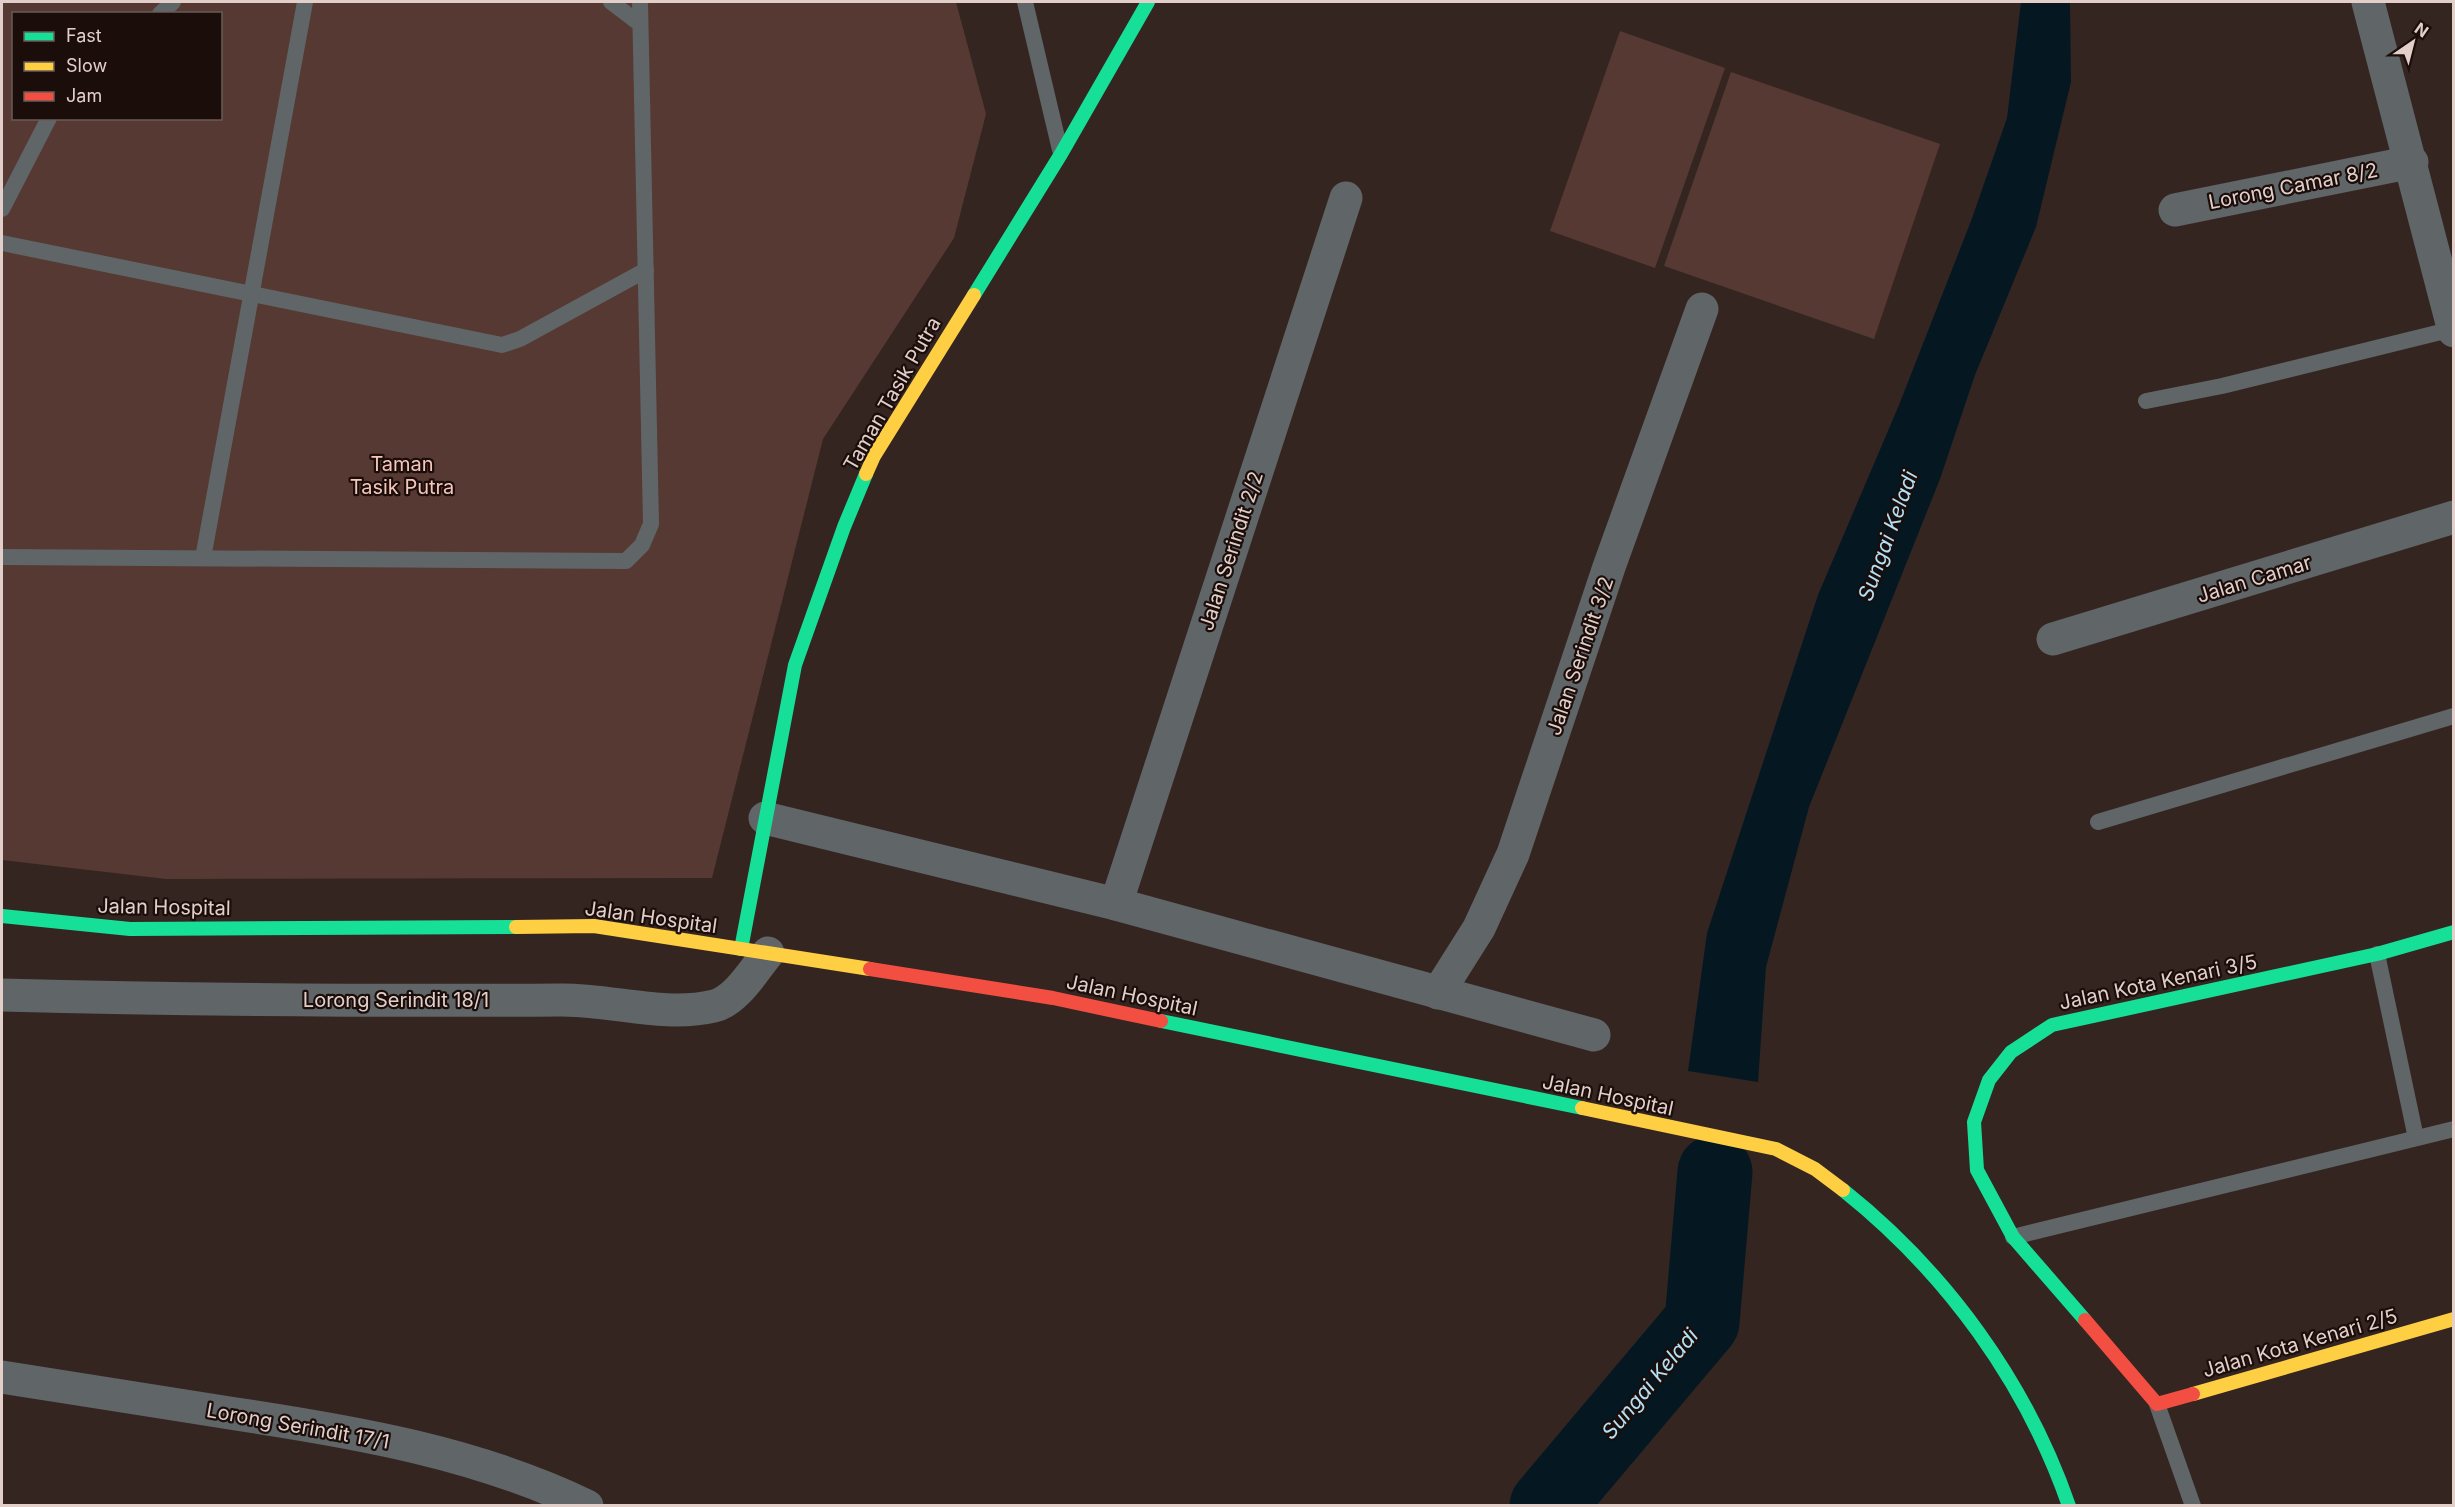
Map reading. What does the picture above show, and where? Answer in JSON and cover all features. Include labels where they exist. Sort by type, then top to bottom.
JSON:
[{"type":"street","name":"Taman Tasik Putra","points":[[755,951],[765,818],[795,665],[844,527],[874,456],[1061,154],[1148,2]]},
{"type":"street","points":[[2368,2],[2412,162],[2453,330]]},
{"type":"street","name":"Lorong Camar 8/2","points":[[2175,210],[2412,162]]},
{"type":"street","name":"Jalan Serindit 2/2","points":[[1116,904],[1346,198]]},
{"type":"street","name":"Jalan Serindit 3/2","points":[[1438,993],[1479,928],[1514,854],[1610,567],[1702,309]]},
{"type":"street","name":"Jalan Camar","points":[[2053,639],[2454,517]]},
{"type":"street","points":[[765,818],[1116,904],[1594,1035]]},
{"type":"street","name":"Jalan Hospital","points":[[2,916],[130,929],[594,926],[1053,998],[1776,1149],[1818,1170],[1873,1213],[1945,1291],[1987,1344],[2032,1413],[2069,1506]]},
{"type":"street","name":"Jalan Kota Kenari 3/5","points":[[2157,1404],[2013,1237],[1977,1170],[1974,1122],[1989,1080],[2011,1052],[2052,1025],[2377,954],[2454,933]]},
{"type":"street","name":"Lorong Serindit 18/1","points":[[2,995],[197,999],[567,1000],[687,1010],[716,1006],[737,990],[755,951]]},
{"type":"street","name":"Jalan Kota Kenari 2/5","points":[[2157,1404],[2454,1319]]},
{"type":"street","name":"Lorong Serindit 17/1","points":[[2,1377],[294,1423],[429,1449],[562,1493],[587,1506]]},
{"type":"lane","points":[[203,558],[304,2]]},
{"type":"lane","points":[[611,2],[640,24]]},
{"type":"lane","points":[[2,557],[626,561],[642,545],[651,524],[640,2]]},
{"type":"lane","points":[[1025,2],[1061,154]]},
{"type":"lane","points":[[2,209],[48,120]]},
{"type":"lane","points":[[2,243],[502,345],[520,339],[646,270]]},
{"type":"lane","points":[[2146,401],[2222,386],[2453,330]]},
{"type":"lane","points":[[2098,822],[2454,716]]},
{"type":"lane","points":[[2377,954],[2416,1138]]},
{"type":"lane","points":[[2013,1237],[2454,1129]]},
{"type":"lane","points":[[2157,1404],[2193,1506]]},
{"type":"green space","name":"Taman Tasik Putra","points":[[2,2],[956,2],[986,114],[954,238],[823,439],[712,878],[166,879],[2,860]]},
{"type":"green space","points":[[1620,31],[1725,68],[1655,268],[1550,231]]},
{"type":"green space","points":[[1731,72],[1940,144],[1874,339],[1664,266]]},
{"type":"water","points":[[2021,2],[2070,2],[2071,82],[2036,227],[1975,375],[1940,479],[1809,807],[1766,967],[1758,1082],[1688,1071],[1707,933],[1818,595],[1899,405],[1971,221],[2007,118]]},
{"type":"waterway","name":"Sungai Keladi","points":[[1547,1506],[1702,1322],[1715,1172]]},
{"type":"traffic: fast","points":[[974,295],[1061,154],[1148,2]]},
{"type":"traffic: fast","points":[[741,949],[795,665],[844,527],[866,474]]},
{"type":"traffic: fast","points":[[2,916],[130,929],[516,927]]},
{"type":"traffic: fast","points":[[2085,1320],[2013,1237],[1977,1170],[1974,1122],[1989,1080],[2011,1052],[2052,1025],[2377,954],[2454,932]]},
{"type":"traffic: fast","points":[[1161,1021],[1582,1108]]},
{"type":"traffic: fast","points":[[1843,1190],[1881,1222],[1916,1257],[1979,1332],[2006,1373],[2030,1416],[2069,1506]]},
{"type":"traffic: slow","points":[[866,474],[874,456],[974,295]]},
{"type":"traffic: slow","points":[[516,927],[594,926],[870,969]]},
{"type":"traffic: slow","points":[[1582,1108],[1776,1149],[1815,1169],[1843,1190]]},
{"type":"traffic: slow","points":[[2193,1394],[2454,1319]]},
{"type":"traffic: jam","points":[[870,969],[1053,998],[1161,1021]]},
{"type":"traffic: jam","points":[[2085,1320],[2157,1404],[2193,1394]]}]
